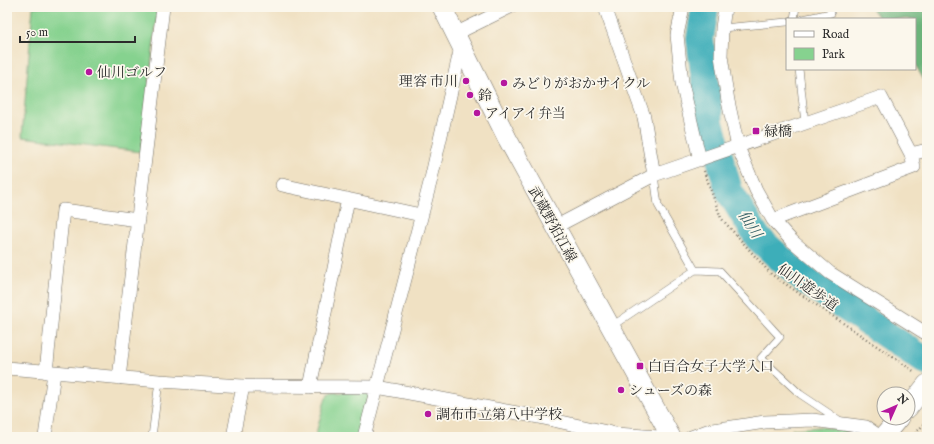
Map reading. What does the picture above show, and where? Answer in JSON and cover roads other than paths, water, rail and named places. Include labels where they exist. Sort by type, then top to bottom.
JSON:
[{"type":"main road","name":"武蔵野狛江線","points":[[442,7],[507,138],[671,437]]},
{"type":"main road","points":[[916,394],[924,380]]},
{"type":"main road","points":[[882,437],[892,426]]},
{"type":"street","points":[[119,378],[163,7]]},
{"type":"street","points":[[364,437],[422,216],[458,40],[510,7]]},
{"type":"street","points":[[607,7],[606,10],[644,117],[654,175]]},
{"type":"street","points":[[683,7],[677,42],[682,84],[700,160]]},
{"type":"street","points":[[726,7],[722,28],[722,56],[734,148],[773,220],[791,240],[830,273],[927,334]]},
{"type":"street","points":[[555,227],[654,175],[882,97],[911,154],[914,167],[773,220]]},
{"type":"street","points":[[911,154],[927,150]]},
{"type":"street","points":[[282,185],[422,216]]},
{"type":"street","points":[[310,387],[348,199]]},
{"type":"street","points":[[45,437],[62,210],[138,220]]},
{"type":"street","points":[[7,368],[119,378],[243,386],[377,387],[538,417],[616,434],[659,437]]},
{"type":"street","points":[[233,437],[243,386]]},
{"type":"street","points":[[691,437],[707,431],[765,422],[812,420],[866,427],[882,437]]},
{"type":"lane","points":[[794,18],[796,7]]},
{"type":"lane","points":[[808,18],[831,13]]},
{"type":"lane","points":[[722,28],[786,22]]},
{"type":"lane","points":[[799,70],[805,123]]},
{"type":"lane","points":[[654,175],[658,205],[695,270]]},
{"type":"lane","points":[[610,328],[695,270],[720,271],[780,337],[761,358],[800,394],[844,424]]},
{"type":"lane","points":[[152,437],[159,381]]},
{"type":"waterway","name":"仙川","points":[[705,7],[700,39],[710,123],[729,191],[758,238],[803,279],[927,362]]},
{"type":"place","name":"仙川ゴルフ","points":[[89,72]]},
{"type":"place","name":"理容 市川","points":[[466,81]]},
{"type":"place","name":"みどりがおかサイクル","points":[[504,83]]},
{"type":"place","name":"鈴","points":[[470,95]]},
{"type":"place","name":"アイアイ弁当","points":[[477,113]]},
{"type":"place","name":"緑橋","points":[[756,131]]},
{"type":"place","name":"白百合女子大学入口","points":[[640,366]]},
{"type":"place","name":"シューズの森","points":[[621,390]]},
{"type":"place","name":"調布市立第八中学校","points":[[428,414]]}]
